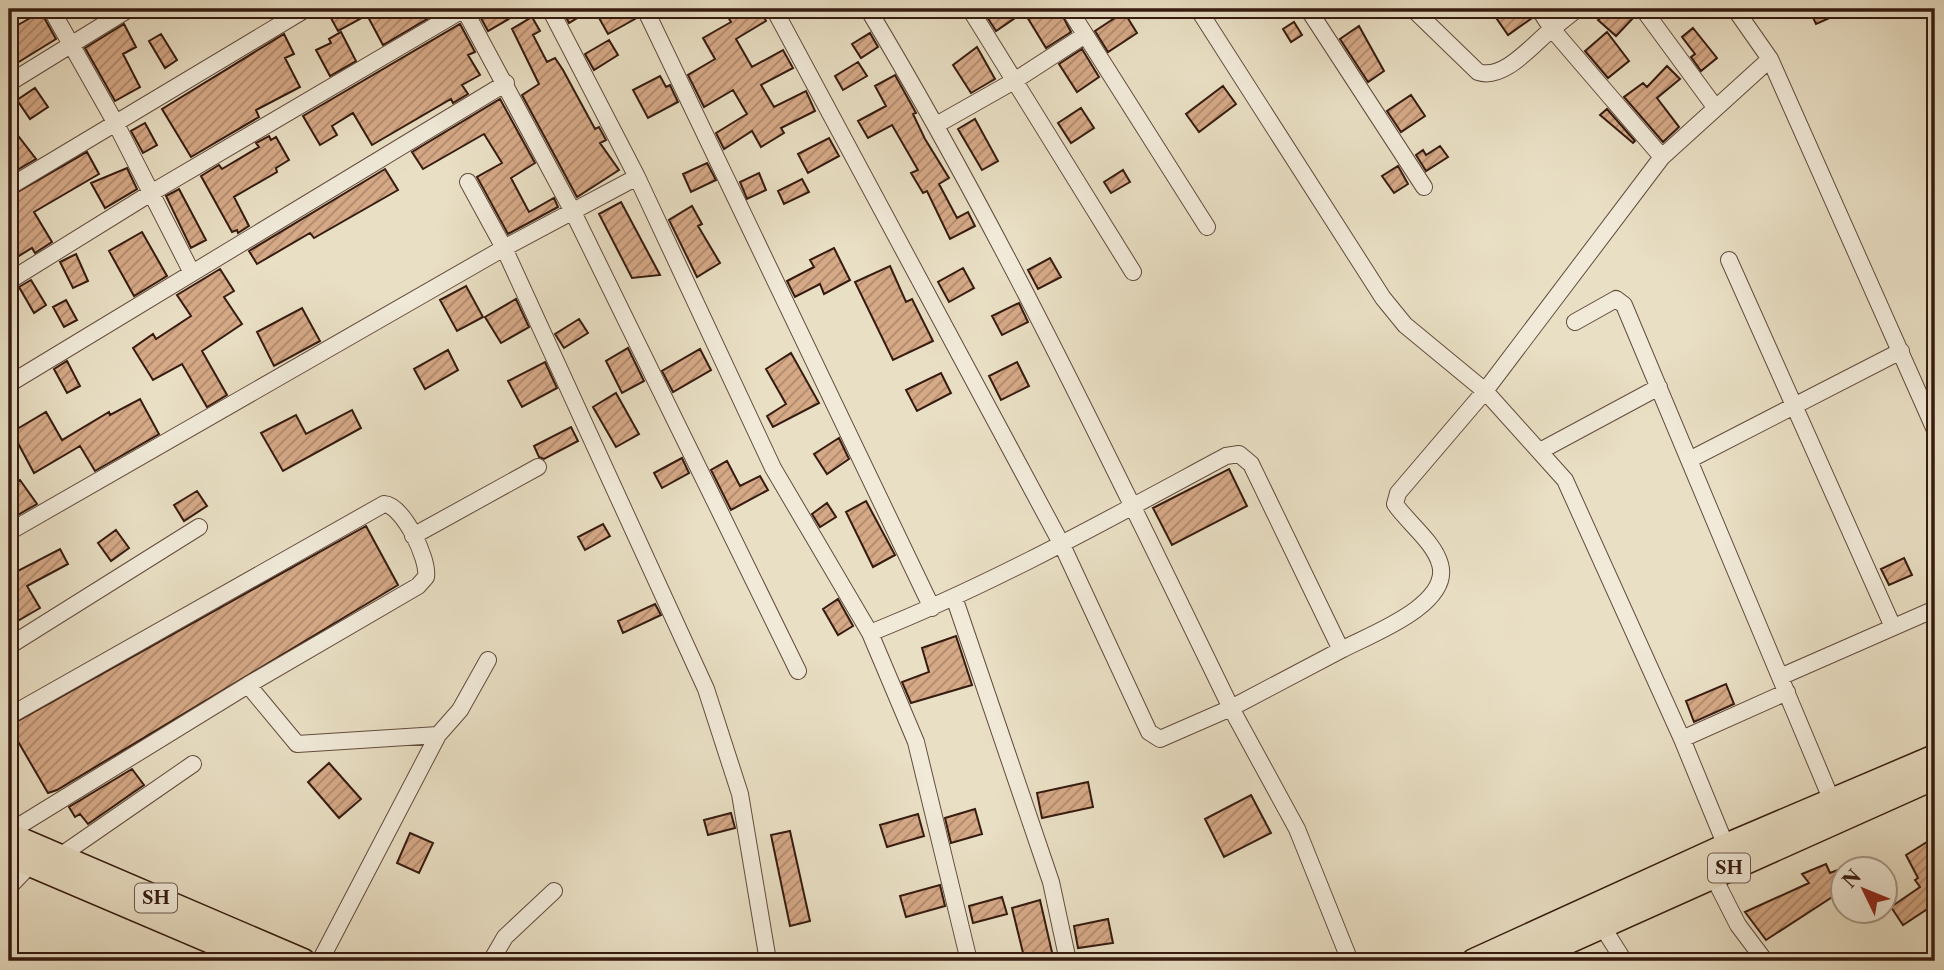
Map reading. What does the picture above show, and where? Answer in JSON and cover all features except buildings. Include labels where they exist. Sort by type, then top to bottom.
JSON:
[{"type":"main road","name":"SH","points":[[1524,961],[1602,926],[1708,866],[1726,846],[1935,757]]},
{"type":"main road","name":"SH","points":[[1474,961],[1935,777]]},
{"type":"main road","name":"SH","points":[[9,834],[303,961]]},
{"type":"main road","name":"SH","points":[[20,860],[258,961]]},
{"type":"street","points":[[51,9],[115,122],[191,271]]},
{"type":"street","points":[[9,83],[129,9]]},
{"type":"street","points":[[9,187],[306,9]]},
{"type":"street","points":[[9,281],[151,193],[464,9],[572,210],[798,671]]},
{"type":"street","points":[[550,9],[637,177],[773,468],[870,633],[916,742],[969,961]]},
{"type":"street","points":[[645,9],[932,608]]},
{"type":"street","points":[[774,9],[1062,545],[1149,732],[1160,739],[1231,708],[1424,606],[1434,594],[1441,566],[1437,556],[1400,511],[1395,499],[1485,391],[1662,157],[1770,59]]},
{"type":"street","points":[[868,9],[937,124],[1133,507],[1231,708],[1297,829],[1350,961]]},
{"type":"street","points":[[970,9],[1133,272]]},
{"type":"street","points":[[1069,9],[1208,227]]},
{"type":"street","points":[[1198,9],[1383,298],[1405,325],[1485,391],[1560,472],[1682,738],[1726,846]]},
{"type":"street","points":[[1308,9],[1424,187]]},
{"type":"street","points":[[1413,9],[1478,72],[1486,75],[1503,70],[1577,9]]},
{"type":"street","points":[[1539,9],[1552,29],[1662,157]]},
{"type":"street","points":[[1643,9],[1715,107]]},
{"type":"street","points":[[1735,9],[1770,59],[1935,430]]},
{"type":"street","points":[[937,124],[1014,81],[1085,34]]},
{"type":"street","points":[[9,384],[191,271],[506,83]]},
{"type":"street","points":[[9,532],[504,248],[637,177]]},
{"type":"street","points":[[468,182],[504,248],[711,702],[740,794],[768,961]]},
{"type":"street","points":[[1729,260],[1892,627]]},
{"type":"street","points":[[1575,322],[1611,300],[1620,301],[1832,801]]},
{"type":"street","points":[[1689,460],[1901,351]]},
{"type":"street","points":[[1540,450],[1658,387]]},
{"type":"street","points":[[870,633],[932,608],[1062,545],[1226,456],[1239,454],[1246,458],[1341,650]]},
{"type":"street","points":[[413,536],[538,467]]},
{"type":"street","points":[[9,716],[376,508],[391,505],[413,536],[428,568],[426,577],[418,586],[248,684],[9,834]]},
{"type":"street","points":[[9,646],[199,527]]},
{"type":"street","points":[[954,597],[1051,882],[1068,961]]},
{"type":"street","points":[[1682,738],[1892,627],[1935,609]]},
{"type":"street","points":[[320,961],[438,735],[460,710],[488,660]]},
{"type":"street","points":[[248,684],[297,744],[438,735]]},
{"type":"street","points":[[60,856],[193,764]]},
{"type":"street","points":[[9,887],[20,860]]},
{"type":"street","points":[[1708,866],[1738,925],[1765,961]]},
{"type":"street","points":[[491,961],[505,937],[554,891]]},
{"type":"street","points":[[1602,926],[1624,961]]}]
